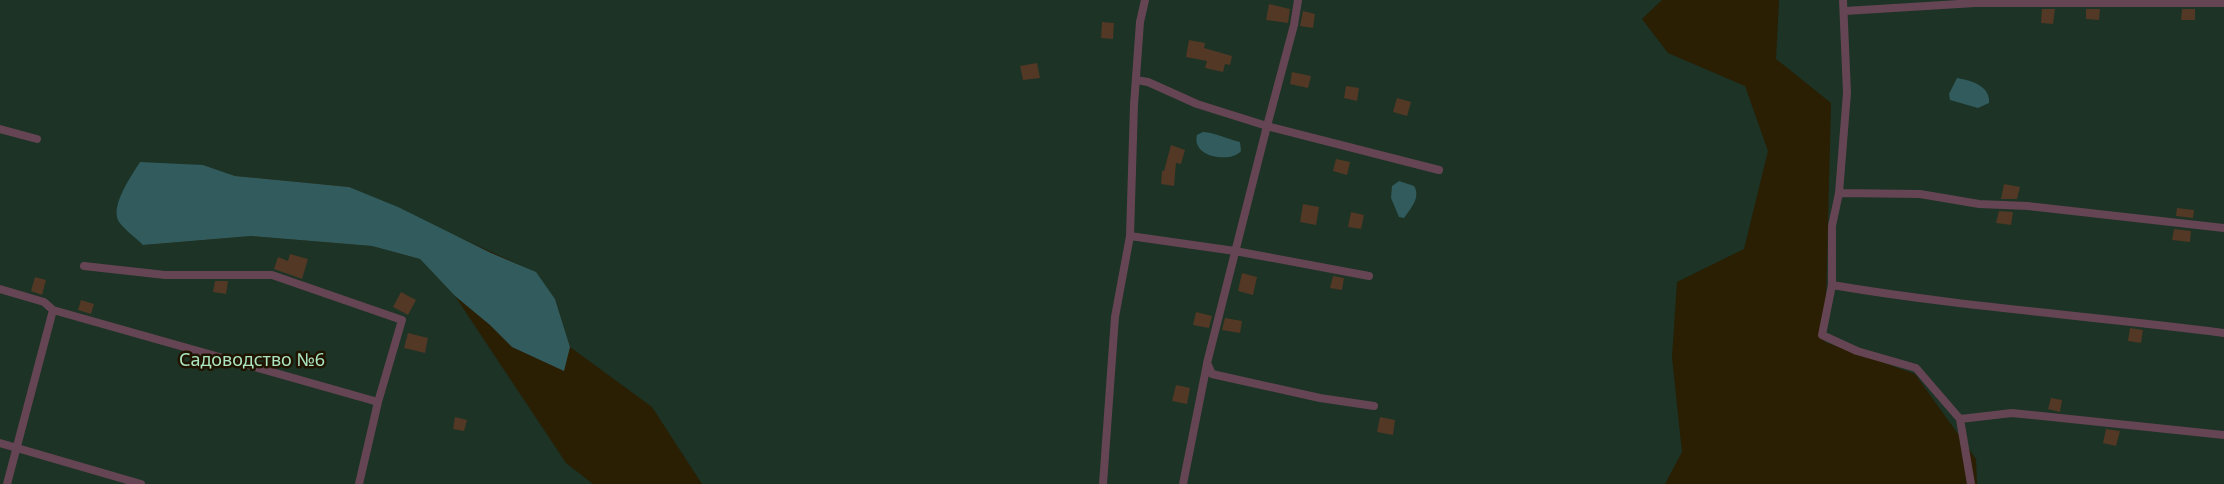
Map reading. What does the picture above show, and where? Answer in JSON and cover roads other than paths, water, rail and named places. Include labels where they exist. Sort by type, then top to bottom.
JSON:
[{"type":"lane","points":[[1103,484],[1115,317],[1130,236],[1136,80],[1140,22],[1145,0]]},
{"type":"lane","points":[[1183,484],[1207,363],[1294,25],[1298,0]]},
{"type":"lane","points":[[1843,0],[1847,93],[1839,193],[1832,226],[1832,285],[1822,335],[1857,351],[1916,368],[1960,420],[1971,484]]},
{"type":"lane","points":[[1845,10],[1975,3],[2224,3]]},
{"type":"lane","points":[[1136,80],[1148,82],[1197,104],[1267,126],[1439,170]]},
{"type":"lane","points":[[0,129],[37,139]]},
{"type":"lane","points":[[1839,193],[1920,194],[1979,204],[2028,206],[2224,228]]},
{"type":"lane","points":[[1130,236],[1235,250],[1369,276]]},
{"type":"lane","points":[[84,266],[165,275],[272,275],[402,320],[378,402],[359,484]]},
{"type":"lane","points":[[1832,285],[1916,299],[2110,318],[2224,333]]},
{"type":"lane","points":[[0,289],[44,302],[53,310],[378,402]]},
{"type":"lane","points":[[7,484],[53,310]]},
{"type":"lane","points":[[1207,363],[1212,374],[1320,398],[1374,406]]},
{"type":"lane","points":[[1960,420],[2012,413],[2224,435]]},
{"type":"lane","points":[[0,443],[141,484]]},
{"type":"water","points":[[1957,78],[1968,80],[1983,88],[1989,97],[1989,103],[1978,108],[1950,100],[1949,94]]},
{"type":"water","points":[[1203,132],[1240,142],[1241,151],[1229,157],[1206,153],[1197,143],[1197,135]]},
{"type":"water","points":[[140,162],[203,165],[235,176],[349,187],[398,207],[491,253],[536,272],[555,299],[570,347],[564,371],[512,347],[455,296],[420,259],[372,246],[251,236],[143,245],[121,225],[117,216],[119,200]]},
{"type":"water","points":[[1399,181],[1414,186],[1416,190],[1414,202],[1404,218],[1399,217],[1391,198],[1392,186]]},
{"type":"park label","name":"Садоводство №6","points":[[252,360]]}]
